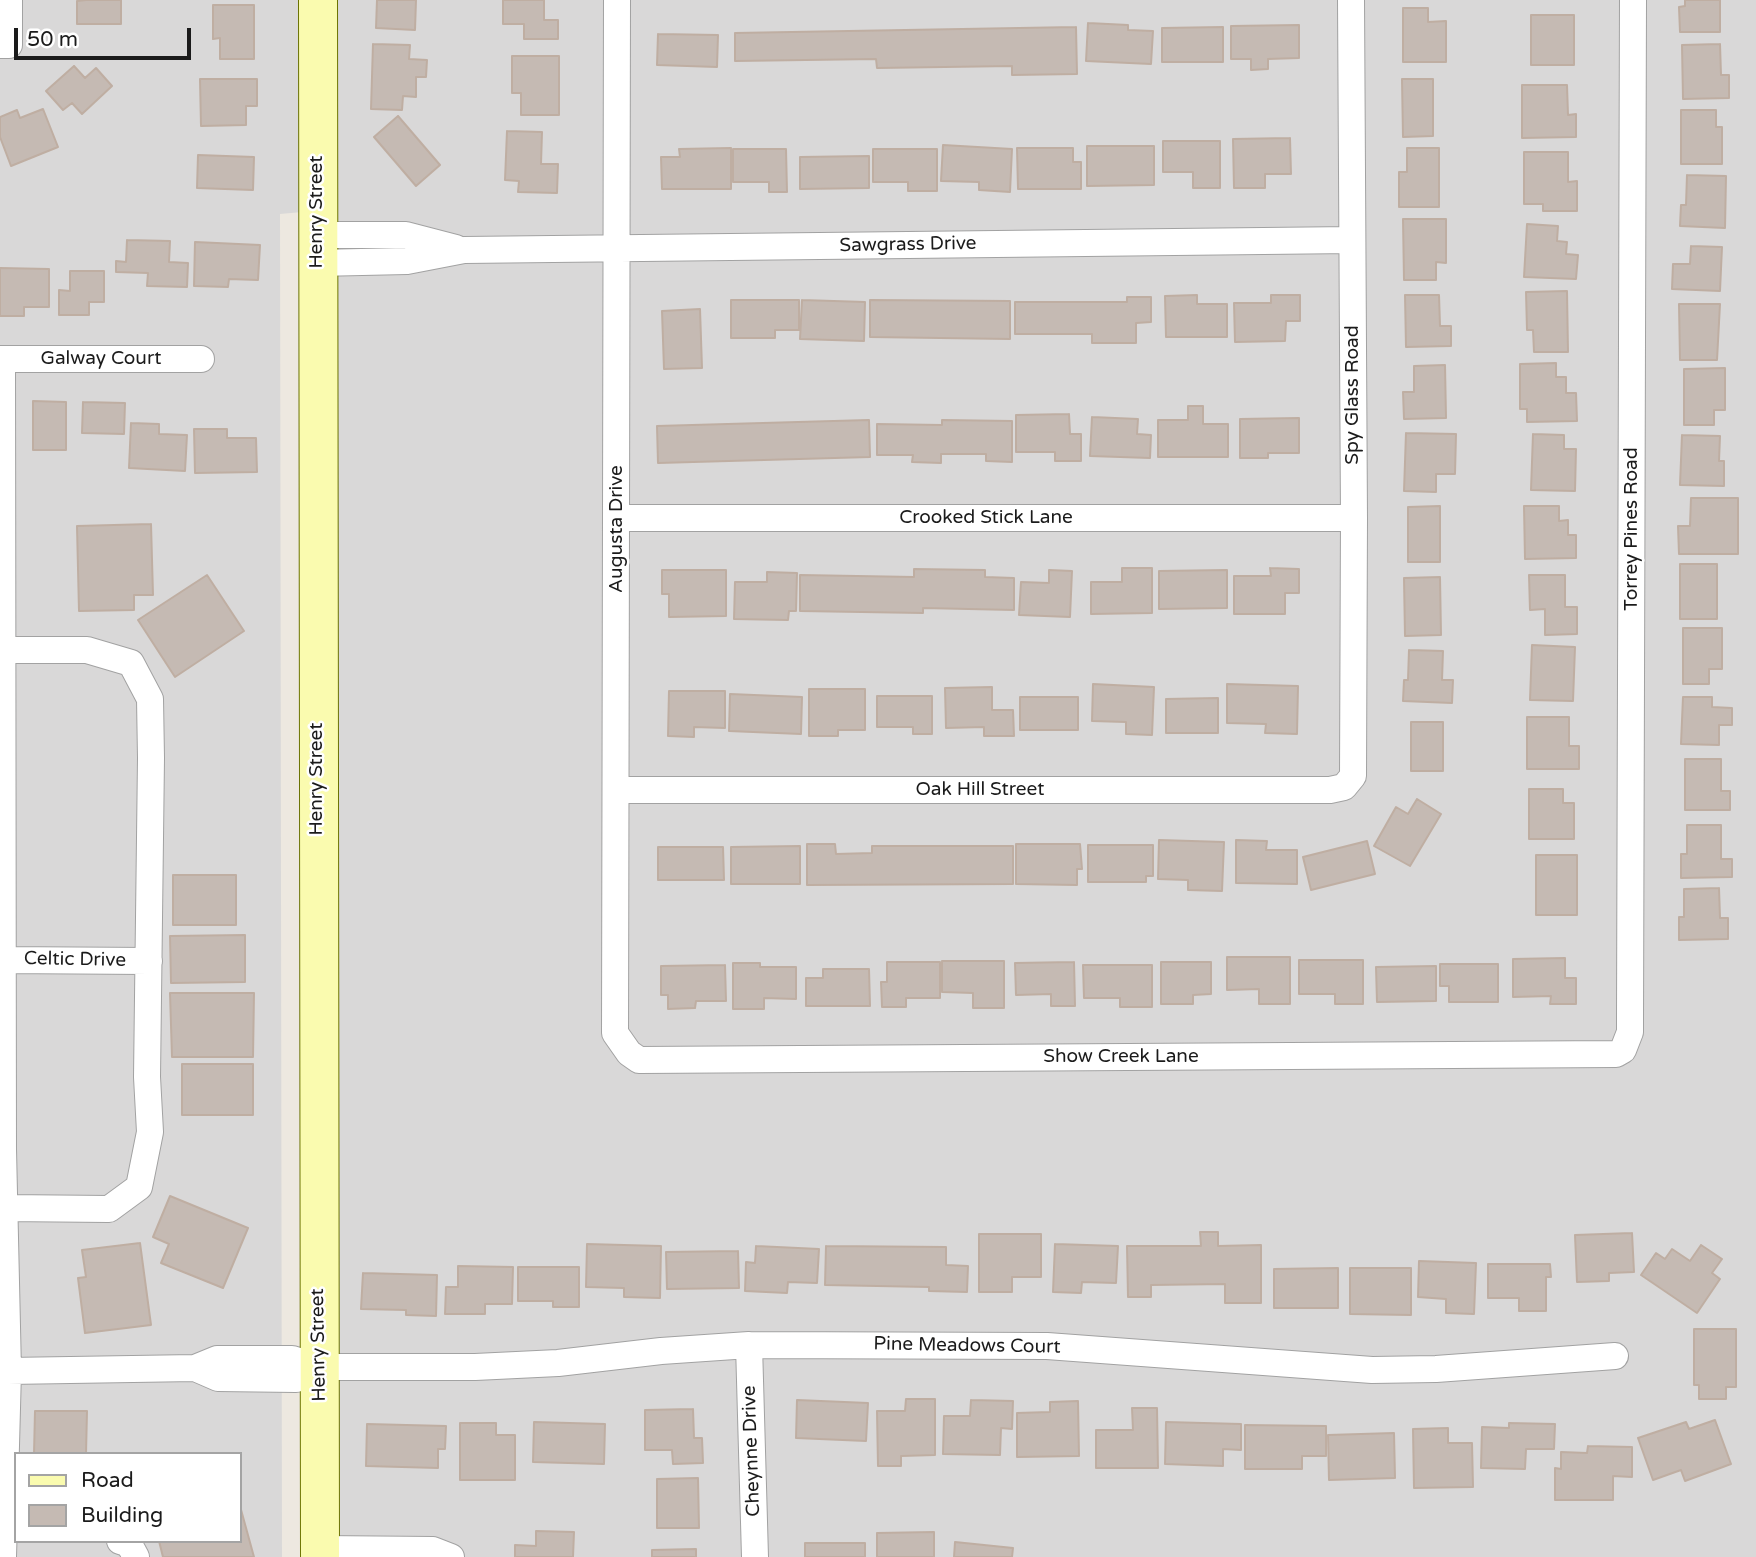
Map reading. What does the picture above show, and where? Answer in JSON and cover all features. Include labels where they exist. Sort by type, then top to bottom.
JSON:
[{"type":"street","points":[[4,45],[9,0]]},
{"type":"street","name":"Henry Street","points":[[318,0],[320,1553]]},
{"type":"street","name":"Augusta Drive","points":[[617,0],[615,1033],[629,1053]]},
{"type":"street","name":"Spy Glass Road","points":[[1345,787],[1353,776],[1351,0]]},
{"type":"street","name":"Torrey Pines Road","points":[[1616,1054],[1623,1050],[1630,1032],[1633,0]]},
{"type":"street","name":"Sawgrass Drive","points":[[317,249],[406,235],[464,250],[1352,240]]},
{"type":"street","points":[[1,359],[1,1149],[5,1208],[8,1371],[7,1540]]},
{"type":"street","name":"Galway Court","points":[[1,359],[201,359]]},
{"type":"street","name":"Crooked Stick Lane","points":[[617,518],[1354,518]]},
{"type":"street","points":[[3,650],[87,650],[131,663],[150,699],[147,1077],[150,1132],[139,1186],[109,1209],[5,1208]]},
{"type":"street","name":"Oak Hill Street","points":[[616,790],[1330,790],[1345,787]]},
{"type":"street","name":"Celtic Drive","points":[[2,960],[149,961]]},
{"type":"street","name":"Show Creek Lane","points":[[629,1053],[639,1060],[1616,1054]]},
{"type":"street","name":"Pine Meadows Court","points":[[8,1371],[195,1368],[217,1359],[292,1359],[318,1367],[475,1367],[558,1363],[661,1351],[749,1345],[1047,1346],[1371,1370],[1436,1370],[1615,1356]]},
{"type":"street","name":"Cheynne Drive","points":[[749,1345],[755,1557]]},
{"type":"street","points":[[126,1543],[136,1557]]},
{"type":"street","points":[[320,1553],[433,1550],[451,1557]]},
{"type":"shaded area","points":[[0,0],[302,0],[302,212],[280,214],[282,1557],[0,1557]]},
{"type":"shaded area","points":[[338,0],[1756,0],[1756,1557],[338,1557]]},
{"type":"building","points":[[121,0],[121,24],[77,24],[77,1]]},
{"type":"building","points":[[377,0],[416,0],[415,30],[376,28]]},
{"type":"building","points":[[503,0],[544,0],[544,20],[558,20],[558,39],[524,39],[524,24],[503,24]]},
{"type":"building","points":[[1685,0],[1720,0],[1720,32],[1680,32],[1679,7],[1685,6]]},
{"type":"building","points":[[213,5],[254,5],[254,59],[220,59],[220,38],[213,39]]},
{"type":"building","points":[[1403,8],[1428,8],[1428,22],[1446,21],[1446,62],[1403,62]]},
{"type":"building","points":[[1531,15],[1574,15],[1574,65],[1531,65]]},
{"type":"building","points":[[1088,23],[1128,25],[1128,30],[1153,31],[1151,64],[1086,61]]},
{"type":"building","points":[[1299,25],[1299,58],[1268,59],[1268,69],[1251,70],[1251,59],[1231,59],[1231,26]]},
{"type":"building","points":[[1076,27],[1077,74],[1012,75],[1012,66],[877,68],[876,59],[735,61],[735,33]]},
{"type":"building","points":[[1223,27],[1223,62],[1162,62],[1162,28]]},
{"type":"building","points":[[658,34],[718,35],[717,67],[657,65]]},
{"type":"building","points":[[373,44],[410,45],[409,59],[427,60],[426,77],[416,77],[416,97],[403,96],[402,110],[371,109]]},
{"type":"building","points":[[1720,44],[1721,75],[1729,75],[1729,98],[1683,99],[1682,45]]},
{"type":"building","points":[[512,56],[559,56],[559,115],[521,115],[521,93],[512,93]]},
{"type":"building","points":[[74,66],[85,78],[96,68],[112,86],[82,114],[72,103],[63,110],[46,91]]},
{"type":"building","points":[[200,79],[257,79],[257,106],[246,106],[246,125],[201,126]]},
{"type":"building","points":[[1402,79],[1433,79],[1433,136],[1403,137]]},
{"type":"building","points":[[1522,85],[1567,85],[1568,115],[1576,114],[1576,137],[1522,138]]},
{"type":"building","points":[[43,109],[58,147],[11,166],[0,137],[0,117],[17,110],[20,118]]},
{"type":"building","points":[[1681,110],[1716,110],[1716,127],[1722,127],[1722,164],[1681,164]]},
{"type":"building","points":[[398,116],[440,165],[416,186],[374,137]]},
{"type":"building","points":[[507,131],[542,132],[541,164],[558,164],[557,193],[518,192],[519,181],[505,180]]},
{"type":"building","points":[[1290,138],[1291,174],[1265,174],[1265,188],[1234,188],[1233,139]]},
{"type":"building","points":[[1163,141],[1220,141],[1220,188],[1193,188],[1193,172],[1163,172]]},
{"type":"building","points":[[943,145],[1012,149],[1010,192],[979,190],[979,182],[941,181]]},
{"type":"building","points":[[1087,146],[1154,146],[1154,185],[1087,186]]},
{"type":"building","points":[[731,148],[731,189],[662,189],[661,157],[680,157],[679,149]]},
{"type":"building","points":[[1017,148],[1073,148],[1073,162],[1081,162],[1081,189],[1018,189]]},
{"type":"building","points":[[1407,148],[1439,148],[1439,207],[1399,207],[1399,172],[1407,172]]},
{"type":"building","points":[[733,149],[786,149],[787,192],[769,192],[769,182],[733,182]]},
{"type":"building","points":[[873,149],[937,149],[937,191],[908,191],[908,182],[873,182]]},
{"type":"building","points":[[1524,152],[1568,152],[1568,182],[1577,181],[1577,211],[1543,211],[1543,204],[1524,204]]},
{"type":"building","points":[[198,155],[254,157],[253,190],[197,188]]},
{"type":"building","points":[[869,156],[869,188],[800,189],[800,157]]},
{"type":"building","points":[[1687,175],[1726,176],[1725,228],[1680,226],[1681,205],[1686,205]]},
{"type":"building","points":[[1403,219],[1446,219],[1446,263],[1436,262],[1436,280],[1404,280]]},
{"type":"building","points":[[1527,224],[1558,226],[1557,241],[1567,242],[1566,254],[1578,255],[1576,279],[1524,277]]},
{"type":"building","points":[[127,240],[170,241],[169,262],[188,263],[187,287],[147,286],[148,273],[116,272],[116,261],[126,262]]},
{"type":"building","points":[[195,242],[260,245],[258,280],[229,279],[228,287],[194,286]]},
{"type":"building","points":[[1691,246],[1722,247],[1720,291],[1672,289],[1673,264],[1690,264]]},
{"type":"building","points":[[0,268],[49,269],[49,307],[24,307],[24,316],[0,316]]},
{"type":"building","points":[[70,271],[104,271],[104,302],[89,302],[89,315],[59,315],[59,290],[70,291]]},
{"type":"building","points":[[1567,291],[1568,352],[1534,352],[1533,330],[1527,330],[1526,292]]},
{"type":"building","points":[[1197,295],[1197,304],[1227,304],[1227,337],[1166,337],[1165,296]]},
{"type":"building","points":[[1271,295],[1300,295],[1300,321],[1286,321],[1285,341],[1235,342],[1234,303],[1271,303]]},
{"type":"building","points":[[1405,295],[1439,295],[1440,326],[1451,326],[1451,346],[1406,347]]},
{"type":"building","points":[[1127,297],[1151,297],[1151,322],[1136,323],[1136,343],[1092,343],[1092,334],[1015,334],[1015,302],[1127,302]]},
{"type":"building","points":[[731,300],[799,300],[799,330],[775,330],[775,338],[731,338]]},
{"type":"building","points":[[802,300],[865,302],[864,341],[800,339]]},
{"type":"building","points":[[870,300],[1010,301],[1010,339],[870,337]]},
{"type":"building","points":[[1679,304],[1720,304],[1717,360],[1680,360]]},
{"type":"building","points":[[700,309],[702,368],[664,369],[662,311]]},
{"type":"building","points":[[1556,363],[1556,377],[1566,377],[1566,393],[1576,393],[1577,421],[1527,422],[1527,409],[1520,409],[1520,364]]},
{"type":"building","points":[[1445,365],[1446,418],[1404,419],[1403,392],[1414,392],[1414,366]]},
{"type":"building","points":[[1725,368],[1725,410],[1714,410],[1714,425],[1684,425],[1684,369]]},
{"type":"building","points":[[33,401],[66,402],[66,450],[33,450]]},
{"type":"building","points":[[83,402],[125,403],[124,434],[82,433]]},
{"type":"building","points":[[1188,406],[1203,406],[1203,424],[1228,424],[1228,457],[1158,457],[1158,420],[1188,420]]},
{"type":"building","points":[[1069,414],[1070,434],[1081,434],[1081,461],[1055,461],[1055,452],[1016,452],[1016,415]]},
{"type":"building","points":[[1092,417],[1138,419],[1137,434],[1151,435],[1150,458],[1090,456]]},
{"type":"building","points":[[1299,418],[1299,453],[1268,453],[1268,458],[1240,458],[1240,419]]},
{"type":"building","points":[[869,420],[870,457],[658,463],[657,426]]},
{"type":"building","points":[[942,420],[1012,421],[1012,462],[986,461],[986,454],[941,454],[941,463],[912,462],[913,455],[877,455],[877,424],[942,425]]},
{"type":"building","points":[[131,423],[159,424],[159,434],[187,435],[185,471],[129,468]]},
{"type":"building","points":[[194,429],[227,429],[227,438],[256,438],[257,472],[195,473]]},
{"type":"building","points":[[1406,433],[1456,434],[1455,474],[1436,474],[1436,492],[1404,491]]},
{"type":"building","points":[[1533,434],[1564,435],[1564,449],[1576,449],[1575,491],[1531,490]]},
{"type":"building","points":[[1682,435],[1720,436],[1719,461],[1724,461],[1724,486],[1680,485]]},
{"type":"building","points":[[1691,498],[1738,498],[1738,554],[1679,554],[1678,526],[1690,526]]},
{"type":"building","points":[[1440,506],[1440,562],[1408,562],[1408,507]]},
{"type":"building","points":[[1524,506],[1559,506],[1559,521],[1568,520],[1568,535],[1576,535],[1576,558],[1525,559]]},
{"type":"building","points":[[151,524],[153,595],[134,595],[134,610],[79,611],[77,526]]},
{"type":"building","points":[[1680,564],[1717,564],[1717,619],[1680,619]]},
{"type":"building","points":[[1122,568],[1152,568],[1152,613],[1091,614],[1091,582],[1122,582]]},
{"type":"building","points":[[1270,568],[1299,569],[1299,593],[1285,593],[1285,614],[1234,614],[1234,576],[1271,576]]},
{"type":"building","points":[[914,569],[985,570],[985,577],[1014,578],[1014,610],[923,608],[923,613],[800,611],[800,575],[914,577]]},
{"type":"building","points":[[662,570],[726,570],[726,616],[669,617],[669,594],[662,594]]},
{"type":"building","points":[[1049,570],[1072,571],[1070,617],[1019,615],[1021,582],[1049,583]]},
{"type":"building","points":[[1227,570],[1227,608],[1159,609],[1159,571]]},
{"type":"building","points":[[767,572],[797,573],[796,611],[789,611],[788,620],[734,619],[735,582],[767,582]]},
{"type":"building","points":[[207,575],[244,631],[175,677],[138,620]]},
{"type":"building","points":[[1529,575],[1565,575],[1565,607],[1577,607],[1577,634],[1545,635],[1545,609],[1530,610]]},
{"type":"building","points":[[1440,577],[1441,635],[1405,636],[1404,578]]},
{"type":"building","points":[[1683,628],[1722,628],[1722,669],[1709,669],[1709,684],[1683,684]]},
{"type":"building","points":[[1532,645],[1575,647],[1573,701],[1530,700]]},
{"type":"building","points":[[1409,650],[1443,651],[1442,680],[1453,680],[1452,703],[1403,701],[1404,680],[1408,680]]},
{"type":"building","points":[[1093,684],[1154,687],[1152,735],[1126,734],[1126,722],[1092,721]]},
{"type":"building","points":[[1227,684],[1298,686],[1297,734],[1265,733],[1266,724],[1227,723]]},
{"type":"building","points":[[992,687],[992,710],[1013,710],[1014,736],[984,736],[984,727],[946,728],[945,688]]},
{"type":"building","points":[[809,689],[865,689],[865,730],[838,730],[838,736],[809,736]]},
{"type":"building","points":[[669,691],[725,691],[725,728],[694,727],[694,737],[668,736]]},
{"type":"building","points":[[730,694],[802,697],[801,734],[729,731]]},
{"type":"building","points":[[877,696],[932,696],[932,734],[913,734],[913,727],[877,727]]},
{"type":"building","points":[[1020,697],[1078,697],[1078,730],[1020,730]]},
{"type":"building","points":[[1683,697],[1712,697],[1712,707],[1732,708],[1732,725],[1719,725],[1719,745],[1681,744]]},
{"type":"building","points":[[1218,698],[1218,733],[1166,733],[1166,699]]},
{"type":"building","points":[[1527,717],[1569,717],[1569,746],[1579,746],[1579,769],[1527,769]]},
{"type":"building","points":[[1411,722],[1443,722],[1443,771],[1411,771]]},
{"type":"building","points":[[1685,759],[1721,759],[1721,791],[1730,791],[1730,810],[1685,810]]},
{"type":"building","points":[[1529,789],[1563,789],[1563,803],[1574,803],[1574,839],[1529,839]]},
{"type":"building","points":[[1417,799],[1441,814],[1410,866],[1374,846],[1396,807],[1408,814]]},
{"type":"building","points":[[1687,825],[1721,825],[1721,859],[1732,859],[1732,877],[1681,878],[1681,854],[1687,854]]},
{"type":"building","points":[[1159,840],[1224,842],[1222,891],[1188,890],[1188,880],[1158,879]]},
{"type":"building","points":[[1236,840],[1267,841],[1266,850],[1297,850],[1297,884],[1236,883]]},
{"type":"building","points":[[1367,841],[1375,874],[1311,890],[1303,857]]},
{"type":"building","points":[[807,844],[835,844],[836,854],[872,853],[872,846],[1013,846],[1013,884],[807,885]]},
{"type":"building","points":[[1016,844],[1080,844],[1082,869],[1077,869],[1077,885],[1016,884]]},
{"type":"building","points":[[1088,845],[1153,845],[1153,876],[1146,876],[1146,882],[1088,882]]},
{"type":"building","points":[[800,846],[800,884],[731,884],[731,847]]},
{"type":"building","points":[[658,847],[723,847],[724,880],[658,880]]},
{"type":"building","points":[[1536,855],[1577,855],[1577,915],[1536,915]]},
{"type":"building","points":[[173,875],[236,875],[236,925],[173,925]]},
{"type":"building","points":[[1719,888],[1720,918],[1728,918],[1728,939],[1679,940],[1679,917],[1684,917],[1684,889]]},
{"type":"building","points":[[245,935],[245,982],[171,983],[170,936]]},
{"type":"building","points":[[1227,957],[1290,957],[1290,1004],[1259,1004],[1259,989],[1227,990]]},
{"type":"building","points":[[1565,958],[1565,978],[1576,978],[1576,1004],[1550,1004],[1551,996],[1513,997],[1513,959]]},
{"type":"building","points":[[1299,960],[1363,960],[1363,1004],[1335,1004],[1335,994],[1299,994]]},
{"type":"building","points":[[942,961],[1004,961],[1004,1008],[973,1008],[973,993],[942,992]]},
{"type":"building","points":[[887,962],[940,962],[940,998],[906,998],[906,1007],[882,1007],[881,982],[887,982]]},
{"type":"building","points":[[1074,962],[1075,1006],[1051,1006],[1051,994],[1016,995],[1015,963]]},
{"type":"building","points":[[1161,962],[1211,962],[1211,994],[1193,995],[1193,1004],[1161,1004]]},
{"type":"building","points":[[733,963],[760,963],[760,967],[796,967],[796,999],[764,998],[764,1009],[733,1009]]},
{"type":"building","points":[[1440,964],[1498,964],[1498,1002],[1449,1002],[1449,986],[1440,986]]},
{"type":"building","points":[[725,965],[726,1001],[696,1001],[695,1008],[668,1009],[668,995],[661,995],[661,966]]},
{"type":"building","points":[[1083,965],[1152,965],[1152,1007],[1120,1007],[1120,998],[1084,998]]},
{"type":"building","points":[[1436,966],[1436,1001],[1377,1002],[1376,967]]},
{"type":"building","points":[[823,969],[869,969],[870,1006],[806,1006],[806,978],[823,978]]},
{"type":"building","points":[[170,993],[254,993],[253,1057],[172,1057]]},
{"type":"building","points":[[182,1064],[253,1064],[253,1115],[182,1115]]},
{"type":"building","points":[[170,1196],[248,1228],[223,1288],[161,1263],[169,1244],[153,1237]]},
{"type":"building","points":[[1200,1232],[1218,1232],[1218,1246],[1261,1245],[1261,1303],[1225,1303],[1225,1284],[1151,1285],[1151,1297],[1128,1297],[1127,1246],[1201,1246]]},
{"type":"building","points":[[1632,1233],[1634,1272],[1609,1273],[1609,1281],[1577,1282],[1575,1235]]},
{"type":"building","points":[[979,1234],[1041,1234],[1041,1277],[1012,1277],[1012,1292],[979,1292]]},
{"type":"building","points":[[140,1243],[151,1325],[85,1333],[78,1278],[86,1277],[82,1250]]},
{"type":"building","points":[[587,1244],[661,1246],[660,1298],[624,1297],[624,1288],[586,1287]]},
{"type":"building","points":[[1055,1244],[1118,1246],[1116,1283],[1082,1282],[1081,1293],[1053,1292]]},
{"type":"building","points":[[1701,1245],[1722,1259],[1712,1273],[1720,1279],[1697,1313],[1641,1275],[1656,1253],[1665,1259],[1672,1249],[1690,1261]]},
{"type":"building","points":[[756,1246],[819,1249],[817,1283],[788,1282],[787,1293],[745,1291],[746,1262],[755,1263]]},
{"type":"building","points":[[826,1246],[946,1247],[946,1265],[968,1266],[967,1292],[929,1291],[929,1287],[825,1285]]},
{"type":"building","points":[[738,1251],[739,1288],[667,1289],[666,1252]]},
{"type":"building","points":[[1419,1261],[1476,1263],[1474,1314],[1446,1313],[1446,1299],[1418,1297]]},
{"type":"building","points":[[1488,1264],[1550,1264],[1551,1277],[1546,1277],[1546,1311],[1519,1311],[1519,1298],[1488,1298]]},
{"type":"building","points":[[458,1266],[513,1267],[512,1304],[485,1304],[485,1314],[445,1314],[446,1287],[458,1287]]},
{"type":"building","points":[[518,1267],[579,1267],[579,1307],[553,1307],[553,1301],[518,1301]]},
{"type":"building","points":[[1338,1268],[1338,1308],[1274,1308],[1274,1269]]},
{"type":"building","points":[[1350,1268],[1411,1268],[1411,1315],[1350,1314]]},
{"type":"building","points":[[363,1273],[437,1275],[436,1316],[406,1315],[406,1310],[361,1309]]},
{"type":"building","points":[[1694,1329],[1736,1329],[1736,1387],[1726,1387],[1726,1399],[1699,1399],[1699,1385],[1694,1385]]},
{"type":"building","points":[[906,1399],[935,1399],[935,1455],[901,1456],[901,1466],[878,1466],[877,1411],[905,1411]]},
{"type":"building","points":[[797,1400],[868,1403],[866,1441],[796,1438]]},
{"type":"building","points":[[971,1400],[1013,1401],[1012,1429],[1001,1428],[1000,1455],[943,1454],[944,1416],[970,1416]]},
{"type":"building","points":[[1078,1401],[1079,1456],[1017,1457],[1017,1413],[1050,1412],[1050,1402]]},
{"type":"building","points":[[1132,1408],[1157,1408],[1158,1468],[1096,1468],[1096,1430],[1133,1430]]},
{"type":"building","points":[[693,1409],[694,1438],[702,1438],[703,1463],[673,1464],[672,1450],[645,1450],[645,1410]]},
{"type":"building","points":[[35,1411],[87,1411],[86,1452],[34,1452]]},
{"type":"building","points":[[1715,1420],[1731,1464],[1685,1481],[1681,1470],[1653,1480],[1638,1438],[1686,1422],[1689,1429]]},
{"type":"building","points":[[534,1422],[605,1424],[604,1464],[533,1462]]},
{"type":"building","points":[[1166,1422],[1241,1424],[1241,1450],[1223,1449],[1223,1466],[1165,1464]]},
{"type":"building","points":[[460,1423],[496,1423],[496,1435],[515,1435],[515,1480],[460,1480]]},
{"type":"building","points":[[1509,1423],[1555,1424],[1554,1449],[1526,1449],[1525,1469],[1481,1468],[1482,1427],[1509,1428]]},
{"type":"building","points":[[367,1424],[446,1426],[445,1449],[438,1449],[438,1468],[366,1466]]},
{"type":"building","points":[[1245,1425],[1326,1426],[1326,1456],[1302,1456],[1302,1469],[1245,1469]]},
{"type":"building","points":[[1448,1428],[1448,1443],[1472,1443],[1473,1487],[1414,1488],[1413,1429]]},
{"type":"building","points":[[1394,1433],[1395,1478],[1329,1480],[1328,1435]]},
{"type":"building","points":[[1588,1446],[1632,1447],[1632,1477],[1613,1476],[1613,1500],[1555,1500],[1555,1468],[1561,1469],[1561,1452],[1587,1453]]},
{"type":"building","points":[[698,1478],[699,1528],[657,1528],[657,1479]]},
{"type":"building","points":[[242,1513],[254,1557],[163,1557],[160,1543],[242,1543]]},
{"type":"building","points":[[536,1531],[574,1532],[573,1557],[515,1557],[515,1545],[536,1546]]},
{"type":"building","points":[[934,1532],[934,1557],[877,1557],[877,1533]]},
{"type":"building","points":[[955,1542],[1013,1548],[1012,1557],[954,1557]]},
{"type":"building","points":[[805,1543],[865,1543],[865,1557],[805,1557]]},
{"type":"building","points":[[696,1549],[696,1557],[652,1557],[652,1550]]}]
